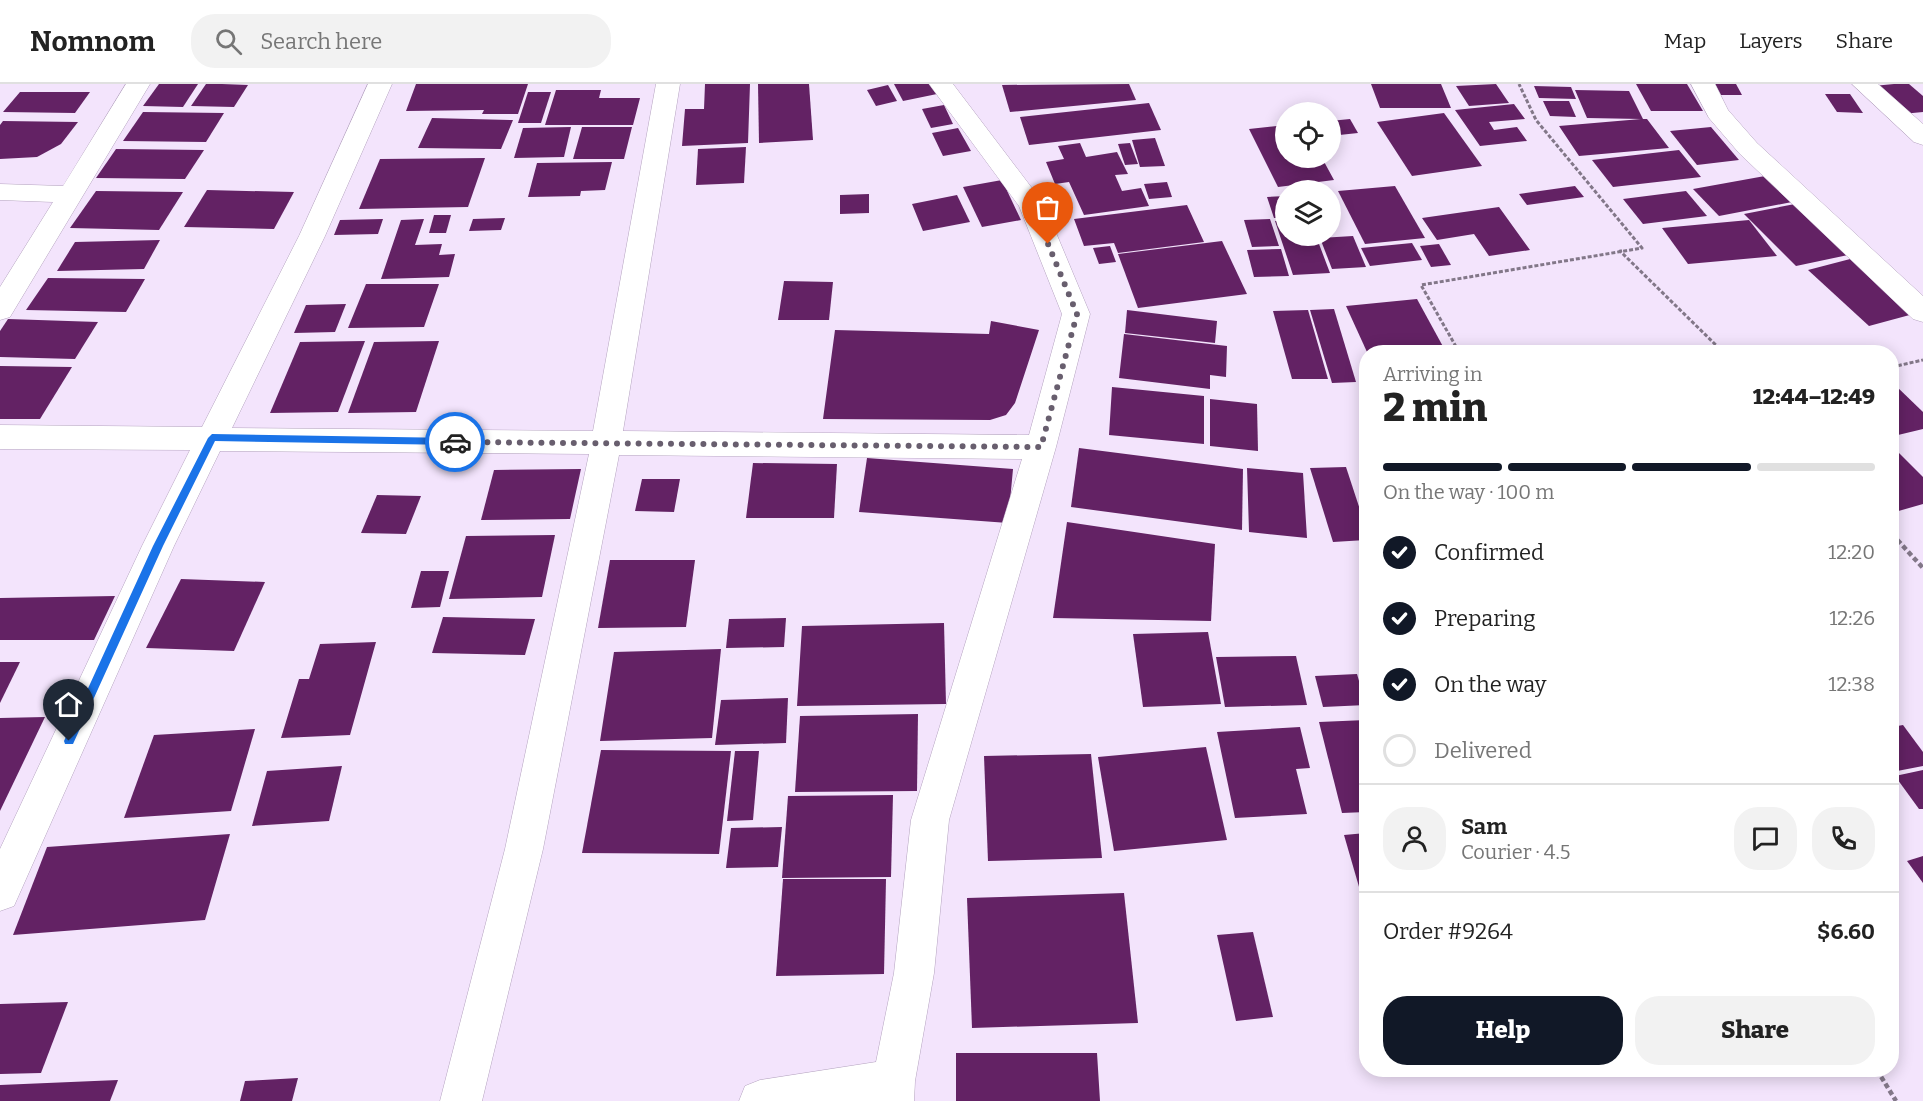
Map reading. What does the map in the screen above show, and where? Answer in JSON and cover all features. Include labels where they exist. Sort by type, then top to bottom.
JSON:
[{"type":"street","points":[[0,310],[138,84]]},
{"type":"street","points":[[0,892],[158,546],[312,236],[380,84]]},
{"type":"street","points":[[461,1101],[524,849],[606,444],[668,84]]},
{"type":"street","points":[[759,1101],[893,1091],[914,973],[930,820],[1041,447],[1077,314],[1031,204],[941,84]]},
{"type":"street","points":[[1703,84],[1717,113],[1748,148],[1923,312]]},
{"type":"street","points":[[1864,84],[1923,137]]},
{"type":"street","points":[[0,192],[72,194]]},
{"type":"street","points":[[0,437],[1041,447]]},
{"type":"path","points":[[1455,345],[1421,285],[1642,248],[1536,120],[1519,84]]},
{"type":"path","points":[[1620,251],[1716,345]]},
{"type":"path","points":[[1899,365],[1923,360]]},
{"type":"path","points":[[1899,542],[1923,568]]},
{"type":"path","points":[[1881,1077],[1896,1101]]},
{"type":"building","points":[[159,84],[198,84],[183,107],[143,106]]},
{"type":"building","points":[[206,84],[248,85],[234,107],[191,106]]},
{"type":"building","points":[[416,84],[528,84],[518,114],[482,114],[484,110],[406,111]]},
{"type":"building","points":[[705,84],[750,84],[748,143],[682,146],[685,109],[704,109]]},
{"type":"building","points":[[758,84],[809,84],[813,140],[759,143]]},
{"type":"building","points":[[894,84],[931,84],[937,94],[903,101]]},
{"type":"building","points":[[1129,84],[1136,100],[1010,112],[1002,85]]},
{"type":"building","points":[[1371,84],[1441,84],[1451,108],[1380,108]]},
{"type":"building","points":[[1496,84],[1509,103],[1469,106],[1456,86]]},
{"type":"building","points":[[1636,84],[1687,84],[1703,111],[1651,111]]},
{"type":"building","points":[[1715,84],[1736,84],[1742,95],[1721,95]]},
{"type":"building","points":[[1909,84],[1923,96],[1923,112],[1902,114],[1873,86]]},
{"type":"building","points":[[888,85],[897,101],[876,106],[867,90]]},
{"type":"building","points":[[1534,86],[1571,87],[1576,99],[1539,98]]},
{"type":"building","points":[[556,90],[601,90],[599,98],[640,98],[633,125],[545,125]]},
{"type":"building","points":[[1575,90],[1629,91],[1643,119],[1647,119],[1669,148],[1579,156],[1559,126],[1641,119],[1587,118]]},
{"type":"building","points":[[20,92],[90,92],[75,113],[3,112]]},
{"type":"building","points":[[528,92],[551,92],[541,123],[518,123]]},
{"type":"building","points":[[1825,94],[1850,94],[1863,113],[1837,112]]},
{"type":"building","points":[[1543,101],[1569,101],[1576,117],[1550,116]]},
{"type":"building","points":[[1149,103],[1161,130],[1029,145],[1020,117]]},
{"type":"building","points":[[1514,104],[1525,119],[1489,122],[1494,130],[1517,127],[1527,141],[1480,146],[1455,110]]},
{"type":"building","points":[[944,105],[953,124],[931,128],[922,109]]},
{"type":"building","points":[[143,112],[224,113],[206,142],[123,141]]},
{"type":"building","points":[[1444,113],[1482,166],[1412,176],[1377,122]]},
{"type":"building","points":[[432,118],[513,120],[501,149],[418,148]]},
{"type":"building","points":[[1350,119],[1358,133],[1341,135],[1341,120]]},
{"type":"building","points":[[3,121],[78,122],[61,144],[37,157],[0,159],[0,125]]},
{"type":"building","points":[[1275,126],[1275,168],[1327,168],[1334,180],[1275,181],[1249,129]]},
{"type":"building","points":[[571,127],[564,157],[514,158],[523,128]]},
{"type":"building","points":[[582,127],[632,127],[624,159],[573,159]]},
{"type":"building","points":[[1711,127],[1739,160],[1697,165],[1670,131]]},
{"type":"building","points":[[958,128],[971,151],[943,156],[932,133]]},
{"type":"building","points":[[1155,138],[1165,166],[1140,167],[1132,140]]},
{"type":"building","points":[[1080,143],[1086,157],[1117,152],[1128,174],[1115,175],[1122,191],[1141,188],[1149,206],[1084,215],[1069,182],[1055,184],[1046,162],[1064,159],[1058,146]]},
{"type":"building","points":[[1130,143],[1138,164],[1125,165],[1118,144]]},
{"type":"building","points":[[746,147],[744,183],[696,185],[698,149]]},
{"type":"building","points":[[116,149],[204,150],[185,179],[96,178]]},
{"type":"building","points":[[1679,150],[1701,177],[1613,187],[1592,160]]},
{"type":"building","points":[[485,158],[468,207],[359,209],[380,159]]},
{"type":"building","points":[[612,162],[605,190],[581,191],[580,196],[528,197],[537,163]]},
{"type":"building","points":[[1765,176],[1792,202],[1719,216],[1693,189]]},
{"type":"building","points":[[1002,180],[1021,220],[982,227],[963,187]]},
{"type":"building","points":[[1167,182],[1172,197],[1149,199],[1144,184]]},
{"type":"building","points":[[1395,186],[1425,238],[1365,244],[1341,197],[1341,191]]},
{"type":"building","points":[[1575,186],[1584,197],[1527,205],[1519,194]]},
{"type":"building","points":[[207,190],[294,192],[274,229],[184,227]]},
{"type":"building","points":[[96,191],[183,192],[159,230],[70,228]]},
{"type":"building","points":[[1686,191],[1707,216],[1643,224],[1623,199]]},
{"type":"building","points":[[869,194],[869,213],[840,214],[840,195]]},
{"type":"building","points":[[957,195],[970,222],[923,231],[912,204]]},
{"type":"building","points":[[1267,197],[1275,197],[1275,218],[1274,218]]},
{"type":"building","points":[[1795,204],[1848,255],[1796,266],[1744,214]]},
{"type":"building","points":[[1187,205],[1204,242],[1118,253],[1114,243],[1084,246],[1074,219]]},
{"type":"building","points":[[1499,207],[1530,250],[1489,256],[1474,234],[1437,240],[1422,218]]},
{"type":"building","points":[[434,215],[451,215],[446,233],[429,233]]},
{"type":"building","points":[[505,218],[501,230],[469,231],[473,219]]},
{"type":"building","points":[[383,219],[378,234],[334,235],[340,220]]},
{"type":"building","points":[[424,219],[415,245],[442,244],[439,255],[455,254],[449,277],[381,279],[401,220]]},
{"type":"building","points":[[1270,219],[1275,234],[1275,246],[1279,246],[1252,247],[1244,220]]},
{"type":"building","points":[[1749,220],[1777,256],[1688,264],[1662,228]]},
{"type":"building","points":[[1353,236],[1366,267],[1332,269],[1323,246],[1341,246],[1341,237]]},
{"type":"building","points":[[160,240],[144,269],[57,271],[75,242]]},
{"type":"building","points":[[1222,241],[1247,294],[1138,308],[1118,254]]},
{"type":"building","points":[[1412,243],[1422,260],[1370,266],[1361,248]]},
{"type":"building","points":[[1439,244],[1451,265],[1431,267],[1420,246]]},
{"type":"building","points":[[1110,246],[1116,262],[1099,264],[1093,248]]},
{"type":"building","points":[[1283,246],[1320,246],[1330,273],[1293,275]]},
{"type":"building","points":[[1281,249],[1289,276],[1254,277],[1247,250]]},
{"type":"building","points":[[1854,258],[1917,313],[1869,326],[1808,270]]},
{"type":"building","points":[[48,278],[145,279],[126,312],[26,310]]},
{"type":"building","points":[[784,281],[833,282],[829,320],[778,320]]},
{"type":"building","points":[[366,284],[439,284],[424,327],[348,328]]},
{"type":"building","points":[[1417,299],[1442,345],[1364,345],[1346,306]]},
{"type":"building","points":[[346,304],[335,332],[294,333],[306,305]]},
{"type":"building","points":[[1334,309],[1356,382],[1332,383],[1310,310]]},
{"type":"building","points":[[1127,310],[1217,321],[1215,343],[1125,333]]},
{"type":"building","points":[[1308,310],[1328,379],[1292,379],[1273,311]]},
{"type":"building","points":[[8,319],[98,322],[75,359],[0,357],[0,331]]},
{"type":"building","points":[[991,321],[1039,330],[1015,403],[1006,415],[990,420],[823,419],[835,330],[989,334]]},
{"type":"building","points":[[1124,334],[1227,346],[1226,377],[1210,375],[1210,389],[1119,378]]},
{"type":"building","points":[[365,341],[338,412],[270,413],[300,342]]},
{"type":"building","points":[[439,341],[416,412],[348,413],[374,342]]},
{"type":"building","points":[[0,366],[72,367],[40,419],[0,419]]},
{"type":"building","points":[[1112,387],[1204,396],[1204,444],[1109,435]]},
{"type":"building","points":[[1899,389],[1923,412],[1923,429],[1899,435]]},
{"type":"building","points":[[1210,399],[1257,404],[1258,451],[1210,446]]},
{"type":"building","points":[[1079,448],[1243,469],[1242,530],[1071,507]]},
{"type":"building","points":[[1899,453],[1923,477],[1923,504],[1899,511]]},
{"type":"building","points":[[867,458],[1013,469],[1008,523],[859,512]]},
{"type":"building","points":[[753,463],[837,464],[834,518],[746,518]]},
{"type":"building","points":[[1346,467],[1359,507],[1359,540],[1333,542],[1310,468]]},
{"type":"building","points":[[1247,468],[1303,473],[1307,538],[1249,532]]},
{"type":"building","points":[[581,469],[570,519],[481,520],[494,470]]},
{"type":"building","points":[[642,479],[680,479],[674,512],[635,511]]},
{"type":"building","points":[[377,495],[421,496],[406,534],[361,533]]},
{"type":"building","points":[[1067,522],[1215,544],[1211,621],[1053,618]]},
{"type":"building","points":[[555,535],[542,597],[449,599],[466,536]]},
{"type":"building","points":[[610,560],[695,560],[686,627],[598,628]]},
{"type":"building","points":[[421,571],[449,571],[440,607],[411,608]]},
{"type":"building","points":[[181,579],[265,582],[234,651],[146,648]]},
{"type":"building","points":[[115,596],[94,640],[0,640],[0,598]]},
{"type":"building","points":[[443,617],[535,619],[525,655],[432,653]]},
{"type":"building","points":[[786,618],[784,647],[726,648],[729,619]]},
{"type":"building","points":[[944,623],[946,704],[797,706],[802,626]]},
{"type":"building","points":[[1208,632],[1221,704],[1143,707],[1133,634]]},
{"type":"building","points":[[376,642],[350,735],[281,738],[299,679],[309,679],[320,644]]},
{"type":"building","points":[[721,649],[712,738],[600,741],[614,652]]},
{"type":"building","points":[[1296,656],[1307,705],[1225,707],[1216,657]]},
{"type":"building","points":[[0,662],[20,662],[0,703]]},
{"type":"building","points":[[1357,674],[1359,705],[1323,707],[1315,676]]},
{"type":"building","points":[[788,698],[786,743],[715,745],[721,700]]},
{"type":"building","points":[[918,714],[917,791],[795,792],[800,716]]},
{"type":"building","points":[[45,717],[0,811],[0,718]]},
{"type":"building","points":[[1359,720],[1359,812],[1342,813],[1319,722]]},
{"type":"building","points":[[1903,725],[1923,752],[1923,766],[1899,771],[1899,726]]},
{"type":"building","points":[[1300,727],[1310,768],[1296,769],[1307,814],[1235,818],[1217,732]]},
{"type":"building","points":[[255,729],[231,811],[124,818],[154,735]]},
{"type":"building","points":[[1206,747],[1227,840],[1114,851],[1098,757]]},
{"type":"building","points":[[601,750],[731,751],[719,854],[582,853]]},
{"type":"building","points":[[735,751],[759,751],[753,820],[727,821]]},
{"type":"building","points":[[1091,754],[1102,858],[988,861],[984,756]]},
{"type":"building","points":[[342,766],[329,821],[252,826],[267,771]]},
{"type":"building","points":[[1923,770],[1923,809],[1919,809],[1899,782],[1899,775]]},
{"type":"building","points":[[893,795],[891,877],[782,878],[788,796]]},
{"type":"building","points":[[782,827],[778,867],[726,868],[731,828]]},
{"type":"building","points":[[230,834],[205,920],[13,935],[47,847]]},
{"type":"building","points":[[1359,834],[1359,887],[1344,835]]},
{"type":"building","points":[[1923,856],[1923,883],[1907,861]]},
{"type":"building","points":[[783,879],[886,879],[884,974],[776,976]]},
{"type":"building","points":[[1124,893],[1138,1023],[972,1028],[967,898]]},
{"type":"building","points":[[1253,932],[1273,1017],[1236,1021],[1217,935]]},
{"type":"building","points":[[68,1002],[41,1073],[0,1074],[0,1004]]},
{"type":"building","points":[[956,1053],[1097,1053],[1100,1101],[956,1101]]},
{"type":"building","points":[[298,1078],[292,1101],[240,1101],[245,1081]]},
{"type":"building","points":[[118,1080],[110,1101],[0,1101],[0,1085]]},
{"type":"way so far","points":[[455,442],[1041,447],[1077,314],[1048,244]]},
{"type":"route","points":[[69,741],[158,546],[212,438],[455,442]]}]
